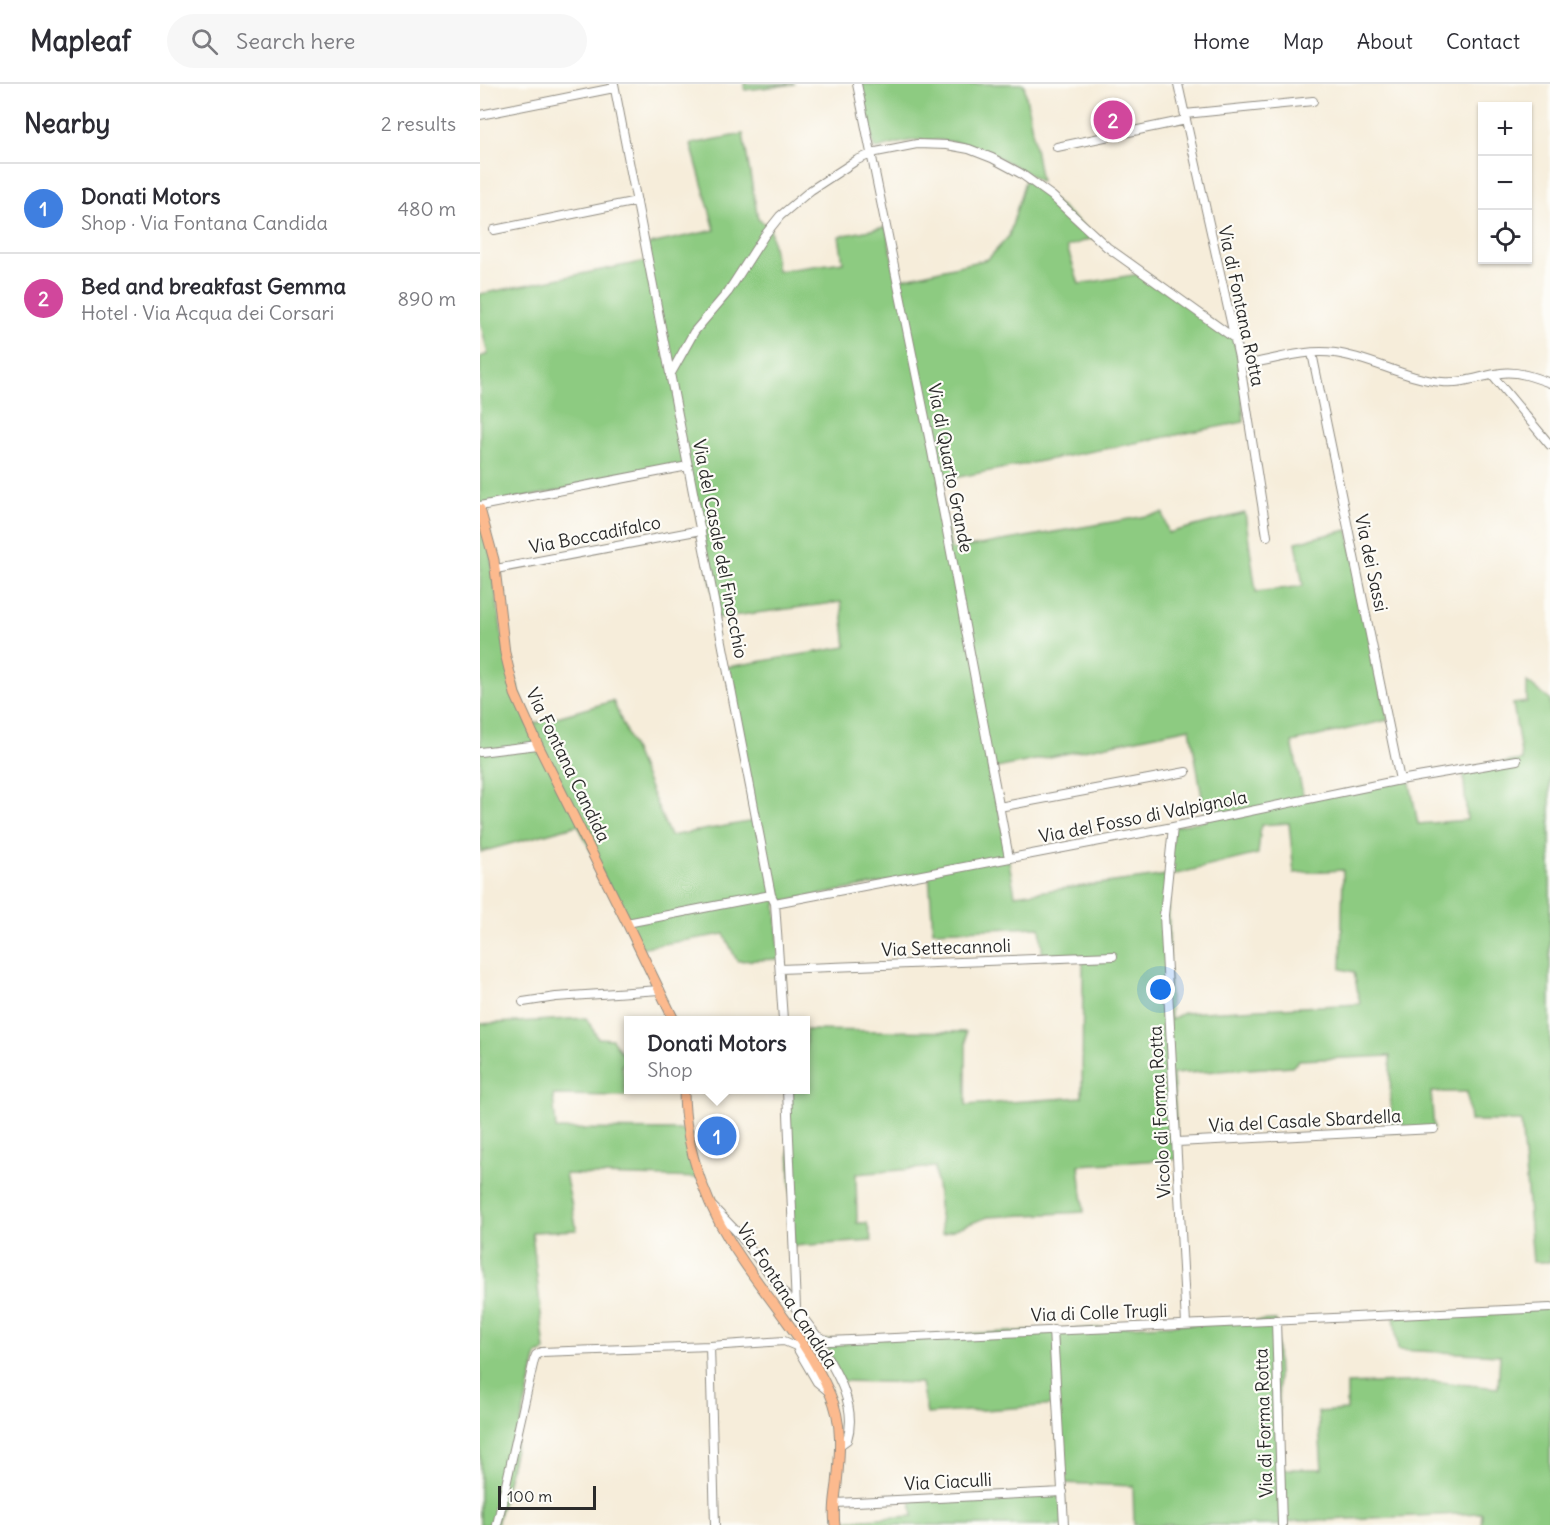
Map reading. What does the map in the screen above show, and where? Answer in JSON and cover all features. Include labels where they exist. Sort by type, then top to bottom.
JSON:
[{"type":"main road","name":"Via Fontana Candida","points":[[480,508],[496,569],[508,670],[515,694],[538,746],[672,1016]]},
{"type":"main road","name":"Via Fontana Candida","points":[[684,1094],[691,1147],[712,1206],[735,1250],[802,1345],[829,1391],[837,1415],[840,1445],[834,1525]]},
{"type":"street","name":"Via di Quarto Grande","points":[[857,84],[934,462],[1009,858]]},
{"type":"street","name":"Via di Fontana Rotta","points":[[1178,84],[1239,358],[1267,536]]},
{"type":"street","points":[[480,115],[614,86]]},
{"type":"street","name":"Via del Casale del Finocchio","points":[[614,86],[771,895],[776,903],[783,1016]]},
{"type":"street","points":[[1057,147],[1185,117],[1313,101]]},
{"type":"street","points":[[670,375],[694,332],[730,289],[774,223],[820,183],[853,162],[871,154],[907,145],[936,144],[969,149],[1001,162],[1038,185],[1107,247],[1234,338]]},
{"type":"street","points":[[494,230],[637,201]]},
{"type":"street","points":[[1239,358],[1243,363],[1249,364],[1312,353],[1341,354],[1412,376],[1440,382],[1464,382],[1492,375],[1519,373],[1550,383]]},
{"type":"street","name":"Via dei Sassi","points":[[1312,353],[1400,780]]},
{"type":"street","points":[[1492,375],[1550,445]]},
{"type":"street","points":[[480,508],[688,466]]},
{"type":"street","name":"Via Boccadifalco","points":[[496,569],[701,530]]},
{"type":"street","points":[[480,752],[538,746]]},
{"type":"street","name":"Via del Fosso di Valpignola","points":[[776,903],[1173,827],[1400,780],[1517,760]]},
{"type":"street","points":[[999,807],[1186,772]]},
{"type":"street","name":"Vicolo di Forma Rotta","points":[[1173,827],[1164,915],[1186,1324]]},
{"type":"street","points":[[627,923],[771,895]]},
{"type":"street","name":"Via Settecannoli","points":[[780,969],[1113,956]]},
{"type":"street","points":[[523,1002],[556,997],[660,990]]},
{"type":"street","points":[[787,1094],[796,1308]]},
{"type":"street","name":"Via del Casale Sbardella","points":[[1177,1142],[1434,1129]]},
{"type":"street","name":"Via di Colle Trugli","points":[[712,1206],[738,1233],[819,1337],[831,1341],[1550,1308]]},
{"type":"street","name":"Via di Forma Rotta","points":[[1276,1320],[1282,1525]]},
{"type":"street","points":[[807,1323],[834,1369],[846,1398],[849,1431],[846,1440],[840,1445]]},
{"type":"street","points":[[1053,1330],[1064,1525]]},
{"type":"street","points":[[497,1525],[537,1354],[778,1341],[791,1343],[800,1350],[817,1382],[829,1391]]},
{"type":"street","points":[[710,1346],[715,1525]]},
{"type":"street","name":"Via Ciaculli","points":[[835,1503],[1063,1492]]},
{"type":"green space","points":[[744,84],[795,84],[745,90]]},
{"type":"green space","points":[[861,84],[1024,84],[1041,182],[1012,164],[968,145],[936,140],[914,140],[874,148]]},
{"type":"green space","points":[[743,134],[758,219],[770,227],[777,271],[843,262],[839,236],[886,227],[897,280],[988,259],[1009,236],[1026,177],[1096,237],[1067,247],[1079,284],[1145,273],[1234,338],[1239,358],[1244,422],[938,481],[951,550],[1163,513],[1168,533],[1245,513],[1256,592],[1303,586],[1296,542],[1348,530],[1388,720],[1292,742],[1304,800],[1409,778],[1418,824],[1467,820],[1463,769],[1522,760],[1513,704],[1527,702],[1527,682],[1550,700],[1550,1262],[1533,1262],[1521,1121],[1470,1121],[1467,1092],[1431,1092],[1434,1129],[1391,1131],[1390,1056],[1299,1060],[1293,1066],[1173,1074],[1178,1159],[1079,1165],[1084,1212],[988,1217],[942,1234],[935,1167],[856,1174],[857,1223],[867,1223],[872,1241],[793,1246],[787,1094],[810,1094],[810,1030],[966,1032],[966,1105],[1082,1097],[1083,957],[1043,959],[1040,927],[933,931],[929,874],[776,903],[779,959],[737,961],[724,934],[639,948],[578,825],[481,852],[480,509],[488,536],[502,635],[529,725],[613,701],[670,836],[754,821],[727,667],[846,647],[841,602],[718,618],[688,466],[480,506],[480,357],[488,354],[480,321],[480,294],[647,261],[645,245],[715,230],[691,144]],"holes":[[[1190,728],[1206,820],[1173,827],[1167,875],[1015,895],[992,769]],[[1289,823],[1294,873],[1343,870],[1341,969],[1354,972],[1360,1004],[1183,1013],[1170,1020],[1168,876],[1258,854],[1261,825]]]},
{"type":"green space","points":[[586,1018],[598,1038],[612,1039],[624,1056],[622,1064],[626,1096],[553,1095],[556,1129],[687,1130],[701,1178],[565,1174],[577,1230],[532,1232],[545,1351],[537,1354],[497,1525],[480,1525],[480,1024]]},
{"type":"green space","points":[[1550,1308],[1550,1525],[1481,1525],[1482,1513],[1283,1522],[1282,1525],[1134,1525],[1133,1486],[1062,1483],[1057,1405],[927,1414],[921,1383],[840,1381],[825,1340],[1276,1320],[1281,1469],[1322,1469],[1318,1412],[1347,1410],[1347,1384],[1430,1381],[1498,1388],[1500,1355],[1398,1350],[1394,1316]]},
{"type":"green space","points":[[1063,1492],[1064,1525],[835,1525],[834,1521],[913,1516],[911,1499]]},
{"type":"place","name":"Bed and breakfast Gemma","points":[[1113,120]]},
{"type":"place","name":"Donati Motors","points":[[717,1136]]}]
